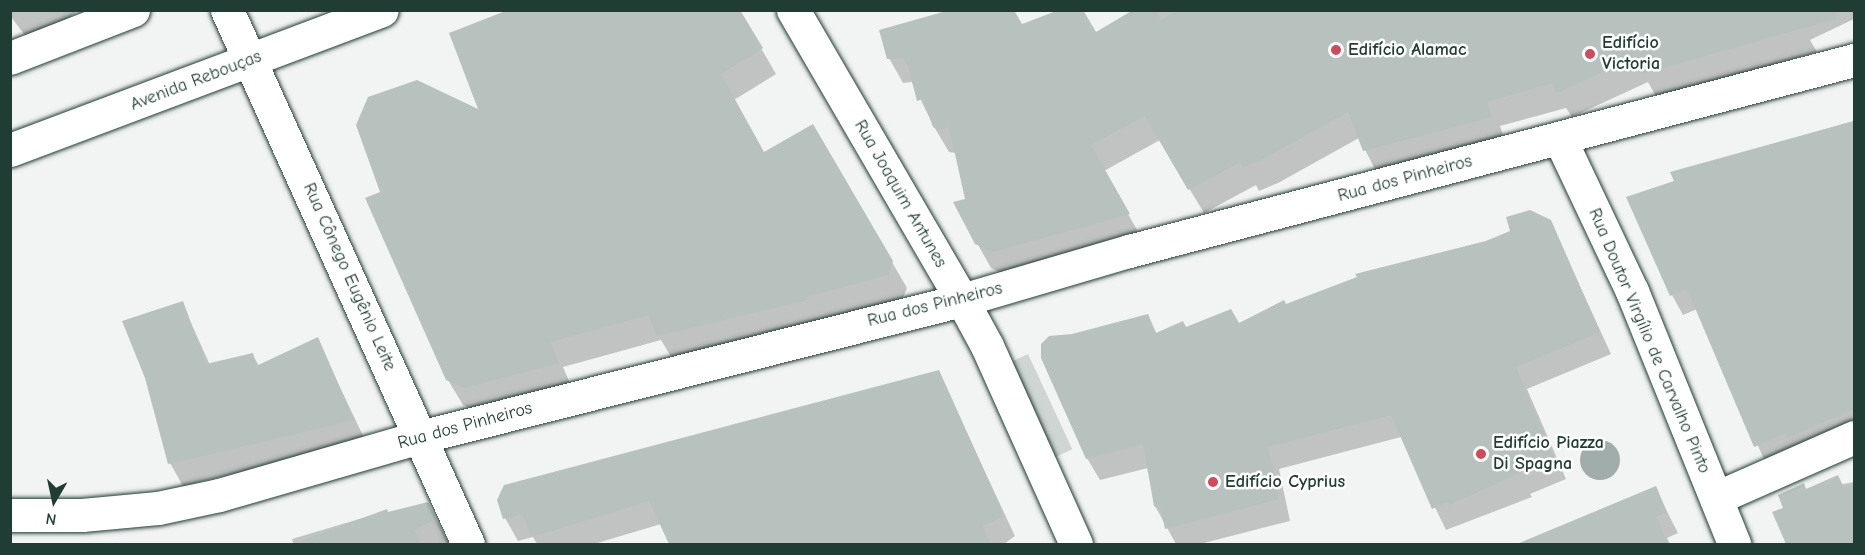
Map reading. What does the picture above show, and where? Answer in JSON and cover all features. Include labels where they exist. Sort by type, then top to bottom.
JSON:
[{"type":"main road","points":[[10,58],[133,10]]},
{"type":"main road","name":"Rua Cônego Eugênio Leite","points":[[227,10],[468,544]]},
{"type":"main road","name":"Avenida Rebouças","points":[[10,150],[382,10]]},
{"type":"main road","name":"Rua Joaquim Antunes","points":[[793,10],[987,346],[1076,544]]},
{"type":"main road","name":"Rua dos Pinheiros","points":[[10,515],[82,515],[158,508],[219,495],[420,437],[962,300],[1129,251],[1854,60]]},
{"type":"main road","name":"Rua Doutor Virgílio de Carvalho Pinto","points":[[1560,139],[1632,291],[1734,544]]},
{"type":"main road","points":[[1716,498],[1854,437]]},
{"type":"shaded area","points":[[1028,354],[1072,449],[1055,457],[1011,362]]},
{"type":"shaded area","points":[[1600,440],[1608,441],[1614,446],[1619,452],[1619,468],[1614,474],[1608,479],[1600,480],[1592,479],[1586,474],[1581,468],[1580,460],[1581,452],[1586,446],[1592,441]]},
{"type":"building","points":[[508,10],[740,10],[763,48],[721,74],[764,152],[813,124],[893,261],[888,275],[806,297],[807,300],[657,336],[648,315],[550,342],[559,363],[464,388],[446,380],[365,198],[380,192],[356,125],[368,97],[417,80],[478,109],[449,33]]},
{"type":"building","points":[[950,10],[1014,10],[1022,24],[1059,10],[1083,10],[1096,32],[1133,10],[1155,10],[1161,20],[1179,10],[1835,10],[1836,19],[1641,74],[1633,58],[1557,93],[1552,83],[1487,102],[1492,117],[1363,151],[1348,112],[1263,159],[1243,167],[1240,162],[1188,190],[1145,116],[1091,145],[1130,214],[993,252],[975,244],[953,202],[965,199],[949,127],[938,130],[933,127],[923,99],[917,101],[908,66],[903,58],[887,59],[879,30]]},
{"type":"building","points":[[1854,121],[1854,409],[1788,438],[1785,433],[1754,447],[1687,289],[1670,296],[1626,197],[1674,181],[1670,172]]},
{"type":"building","points":[[1530,210],[1551,220],[1600,332],[1516,367],[1554,457],[1449,505],[1448,502],[1432,509],[1391,415],[1268,447],[1279,499],[1165,529],[1161,511],[1154,506],[1143,444],[1086,459],[1041,358],[1041,344],[1049,336],[1072,334],[1148,314],[1156,333],[1183,321],[1186,327],[1231,309],[1239,323],[1284,300],[1286,304],[1357,277],[1355,274],[1486,241],[1510,231],[1506,217]]},
{"type":"building","points":[[183,301],[206,364],[253,353],[256,366],[318,337],[354,420],[168,464],[145,378],[122,321]]},
{"type":"building","points":[[939,370],[1003,512],[1002,517],[982,526],[991,544],[669,544],[649,501],[532,537],[522,514],[503,519],[497,500],[504,485]]},
{"type":"building","points":[[1838,475],[1844,488],[1854,484],[1854,544],[1786,544],[1772,512],[1783,508],[1778,495],[1804,483],[1806,489]]},
{"type":"building","points":[[1656,486],[1667,512],[1656,517],[1668,544],[1517,544]]},
{"type":"building","points":[[428,502],[436,519],[414,530],[421,544],[302,544],[301,541],[387,509],[388,512]]},
{"type":"place","name":"Edifício Alamac","points":[[1336,50]]},
{"type":"place","name":"Edifício Victoria","points":[[1590,54]]},
{"type":"place","name":"Edifício Piazza Di Spagna","points":[[1481,454]]},
{"type":"place","name":"Edifício Cyprius","points":[[1213,482]]}]
